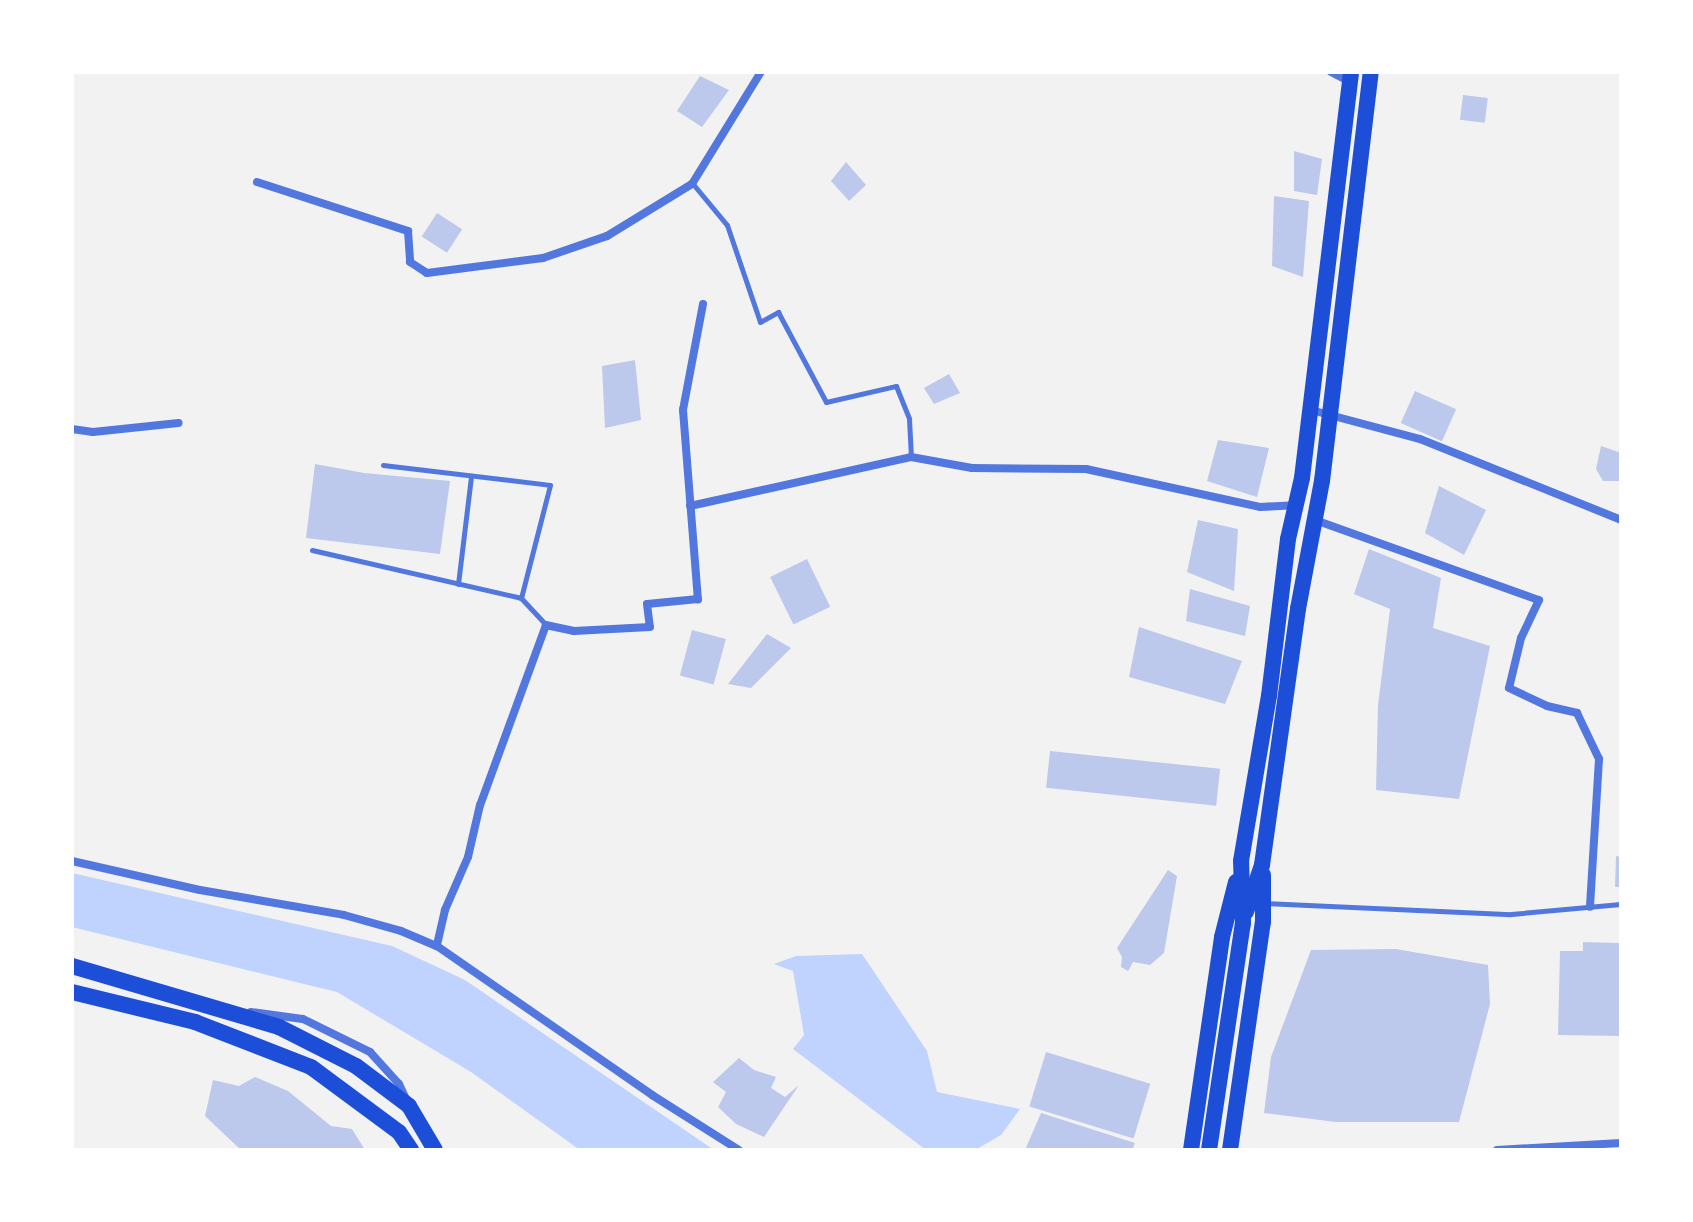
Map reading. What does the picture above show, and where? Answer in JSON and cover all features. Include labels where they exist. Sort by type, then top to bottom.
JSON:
[{"type":"main road","points":[[1243,923],[1262,865],[1331,413],[1371,72]]},
{"type":"main road","points":[[1191,1150],[1222,937],[1241,861],[1311,410],[1351,77]]},
{"type":"main road","points":[[1209,1150],[1243,923],[1241,861]]},
{"type":"main road","points":[[1230,1150],[1264,903],[1262,865]]},
{"type":"main road","points":[[72,966],[279,1027],[356,1066],[409,1106],[435,1150]]},
{"type":"main road","points":[[72,992],[195,1022],[311,1067],[399,1132],[411,1150]]},
{"type":"street","points":[[257,182],[408,231],[410,262],[427,273],[543,258],[607,236],[692,184],[761,72]]},
{"type":"street","points":[[1331,72],[1351,77]]},
{"type":"street","points":[[437,946],[445,910],[468,857],[480,805],[546,625],[574,631],[650,627],[647,604],[698,599],[683,410],[703,304]]},
{"type":"street","points":[[1311,410],[1420,439],[1621,520]]},
{"type":"street","points":[[72,429],[93,432],[179,423]]},
{"type":"street","points":[[690,506],[911,457],[972,468],[1086,469],[1260,507],[1296,505]]},
{"type":"street","points":[[1314,520],[1539,600],[1521,638],[1509,688],[1547,706],[1577,713],[1599,759],[1590,907]]},
{"type":"street","points":[[72,861],[200,890],[344,915],[401,931],[437,946],[652,1095],[739,1150]]},
{"type":"street","points":[[1497,1150],[1621,1143]]},
{"type":"lane","points":[[692,184],[727,225],[760,322],[778,312],[826,402],[896,386],[909,419],[911,457]]},
{"type":"lane","points":[[383,465],[550,485],[521,598]]},
{"type":"lane","points":[[458,584],[471,476]]},
{"type":"lane","points":[[312,550],[521,598],[546,625]]},
{"type":"lane","points":[[1264,903],[1511,914],[1621,904]]},
{"type":"water","points":[[72,873],[392,946],[465,980],[714,1150],[580,1150],[471,1072],[337,992],[72,927]]},
{"type":"water","points":[[862,954],[927,1051],[937,1092],[1020,1109],[1001,1135],[975,1150],[926,1150],[793,1049],[804,1035],[793,971],[774,964],[796,956]]},
{"type":"building","points":[[700,76],[729,90],[702,127],[677,111]]},
{"type":"building","points":[[1463,95],[1488,98],[1485,123],[1460,120]]},
{"type":"building","points":[[1294,151],[1322,159],[1317,195],[1294,191]]},
{"type":"building","points":[[846,162],[866,185],[849,201],[831,181]]},
{"type":"building","points":[[1274,196],[1309,201],[1303,277],[1272,266]]},
{"type":"building","points":[[437,213],[462,229],[447,253],[422,236]]},
{"type":"building","points":[[635,360],[641,420],[605,428],[602,366]]},
{"type":"building","points":[[949,374],[960,393],[934,404],[924,388]]},
{"type":"building","points":[[1415,391],[1456,409],[1442,441],[1401,423]]},
{"type":"building","points":[[1218,440],[1269,448],[1257,497],[1207,481]]},
{"type":"building","points":[[1601,446],[1621,453],[1621,481],[1603,481],[1596,469]]},
{"type":"building","points":[[315,464],[364,473],[450,481],[440,554],[306,538]]},
{"type":"building","points":[[1439,486],[1486,510],[1464,555],[1425,533]]},
{"type":"building","points":[[1198,520],[1238,529],[1234,591],[1187,572]]},
{"type":"building","points":[[1369,549],[1441,578],[1433,628],[1490,646],[1459,799],[1376,790],[1378,705],[1390,609],[1354,594]]},
{"type":"building","points":[[807,559],[830,607],[793,625],[770,577]]},
{"type":"building","points":[[1190,589],[1250,606],[1245,636],[1186,621]]},
{"type":"building","points":[[1139,627],[1242,661],[1225,704],[1129,677]]},
{"type":"building","points":[[692,630],[726,639],[714,684],[680,675]]},
{"type":"building","points":[[767,634],[791,648],[751,688],[728,684]]},
{"type":"building","points":[[1050,751],[1220,769],[1216,806],[1046,788]]},
{"type":"building","points":[[1616,856],[1621,857],[1621,887],[1615,887]]},
{"type":"building","points":[[1168,870],[1177,876],[1164,953],[1150,965],[1133,962],[1128,971],[1121,967],[1122,957],[1117,948]]},
{"type":"building","points":[[1583,942],[1621,943],[1621,1036],[1558,1035],[1560,951],[1583,951]]},
{"type":"building","points":[[1396,949],[1488,965],[1490,1004],[1459,1122],[1336,1122],[1264,1113],[1271,1057],[1311,950]]},
{"type":"building","points":[[1046,1052],[1150,1084],[1134,1138],[1029,1107]]},
{"type":"building","points":[[739,1058],[754,1070],[776,1077],[771,1088],[785,1097],[799,1085],[764,1137],[736,1124],[718,1107],[726,1092],[713,1082]]},
{"type":"building","points":[[255,1077],[288,1091],[331,1126],[352,1129],[365,1150],[241,1150],[205,1116],[213,1080],[239,1086]]},
{"type":"building","points":[[1041,1113],[1135,1143],[1132,1150],[1025,1150]]}]
